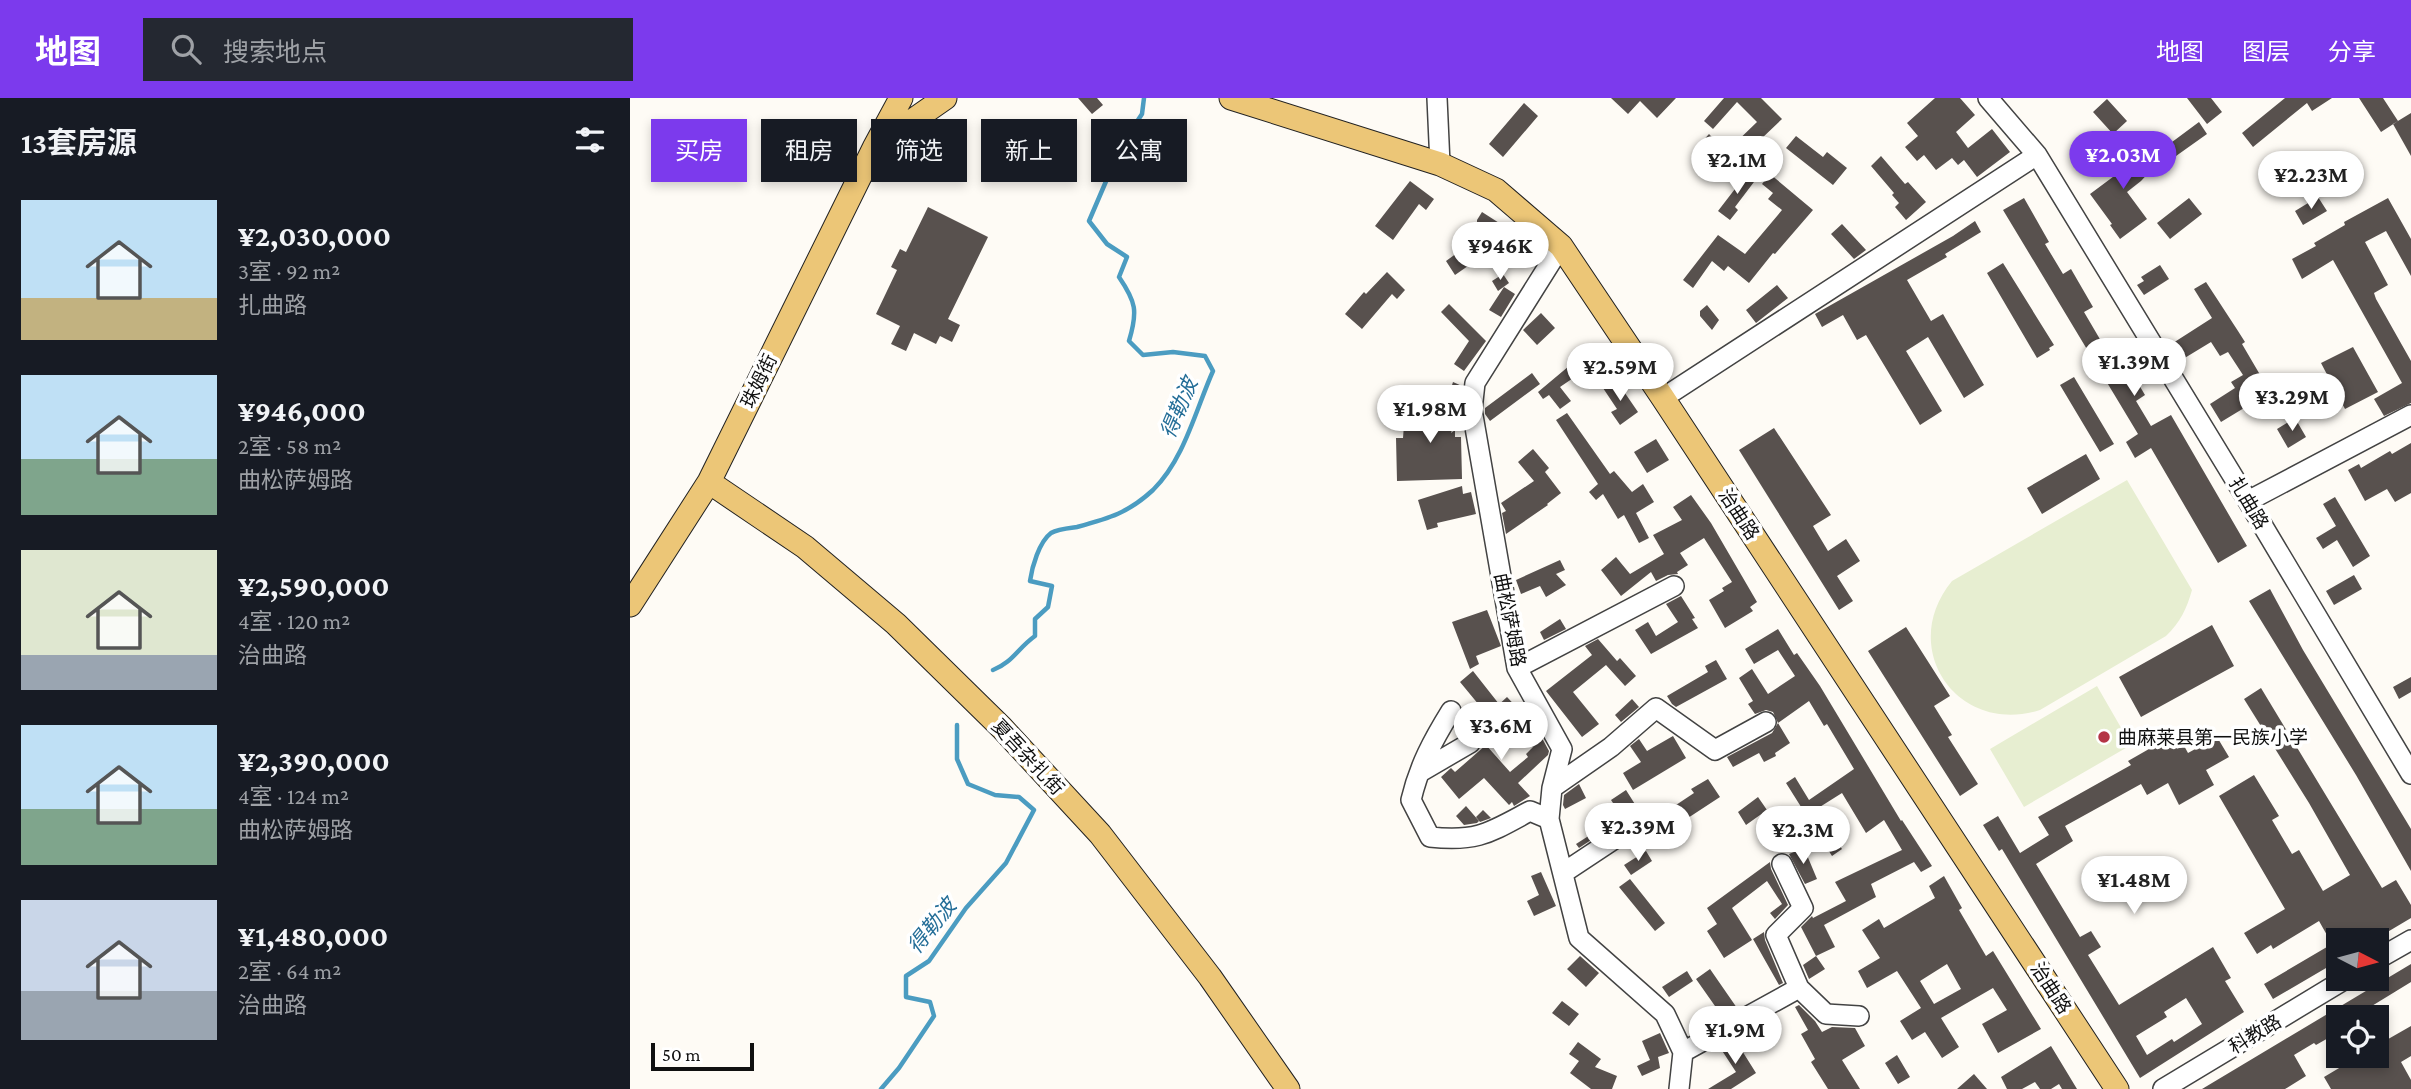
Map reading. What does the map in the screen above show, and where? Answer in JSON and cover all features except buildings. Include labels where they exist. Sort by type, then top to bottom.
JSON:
[{"type":"main road","name":"珠姆街","points":[[890,119],[901,98]]},
{"type":"main road","points":[[915,119],[945,98]]},
{"type":"main road","name":"治曲路","points":[[1231,98],[1440,164],[1496,190],[1560,246],[1663,398],[2117,1089]]},
{"type":"main road","name":"珠姆街","points":[[630,605],[709,482],[871,154]]},
{"type":"main road","name":"夏吾杂扎街","points":[[709,482],[805,547],[896,624],[1002,728],[1100,834],[1210,977],[1288,1089]]},
{"type":"street","points":[[1437,98],[1440,164]]},
{"type":"street","name":"扎曲路","points":[[1988,98],[2037,155],[2411,774]]},
{"type":"street","points":[[1663,398],[2037,155]]},
{"type":"street","name":"曲松萨姆路","points":[[1560,246],[1475,383],[1472,410],[1517,668],[1562,749],[1552,788],[1549,820],[1579,938],[1665,1014],[1683,1052]]},
{"type":"street","points":[[2248,501],[2411,415]]},
{"type":"street","points":[[1517,668],[1674,586]]},
{"type":"street","points":[[1552,788],[1611,747],[1656,708],[1715,750],[1766,722]]},
{"type":"street","points":[[1451,711],[1429,746],[1418,771],[1411,800],[1430,837],[1457,840],[1486,835],[1530,811],[1549,820]]},
{"type":"street","points":[[1423,771],[1470,743]]},
{"type":"street","points":[[1566,871],[1648,816]]},
{"type":"street","points":[[1782,864],[1803,908],[1776,934],[1799,988],[1826,1014],[1859,1016]]},
{"type":"street","points":[[2389,953],[2411,940]]},
{"type":"street","points":[[1679,1089],[1683,1052],[1799,988]]},
{"type":"street","name":"科教路","points":[[2164,1089],[2326,991]]},
{"type":"green space","points":[[2127,480],[2192,590],[2175,626],[2166,636],[2040,710],[2010,715],[1984,710],[1961,698],[1944,680],[1934,658],[1931,633],[1937,607],[1952,581]]},
{"type":"green space","points":[[2097,686],[2131,745],[2024,807],[1990,749]]},
{"type":"waterway","name":"得勒波","points":[[993,670],[1005,663],[1035,636],[1035,619],[1048,607],[1052,586],[1030,581],[1043,542],[1051,533],[1118,514],[1153,490],[1164,478],[1181,449],[1213,371],[1205,356],[1173,352],[1143,355],[1129,341],[1134,322],[1134,307],[1119,277],[1127,257],[1107,244],[1089,221],[1122,144],[1142,114],[1144,98]]},
{"type":"waterway","name":"得勒波","points":[[881,1089],[899,1068],[934,1016],[930,1002],[906,997],[906,976],[929,961],[966,908],[1006,863],[1034,810],[1019,797],[995,795],[968,784],[957,759],[957,725]]},
{"type":"place","name":"曲麻莱县第一民族小学","points":[[2104,737]]}]
